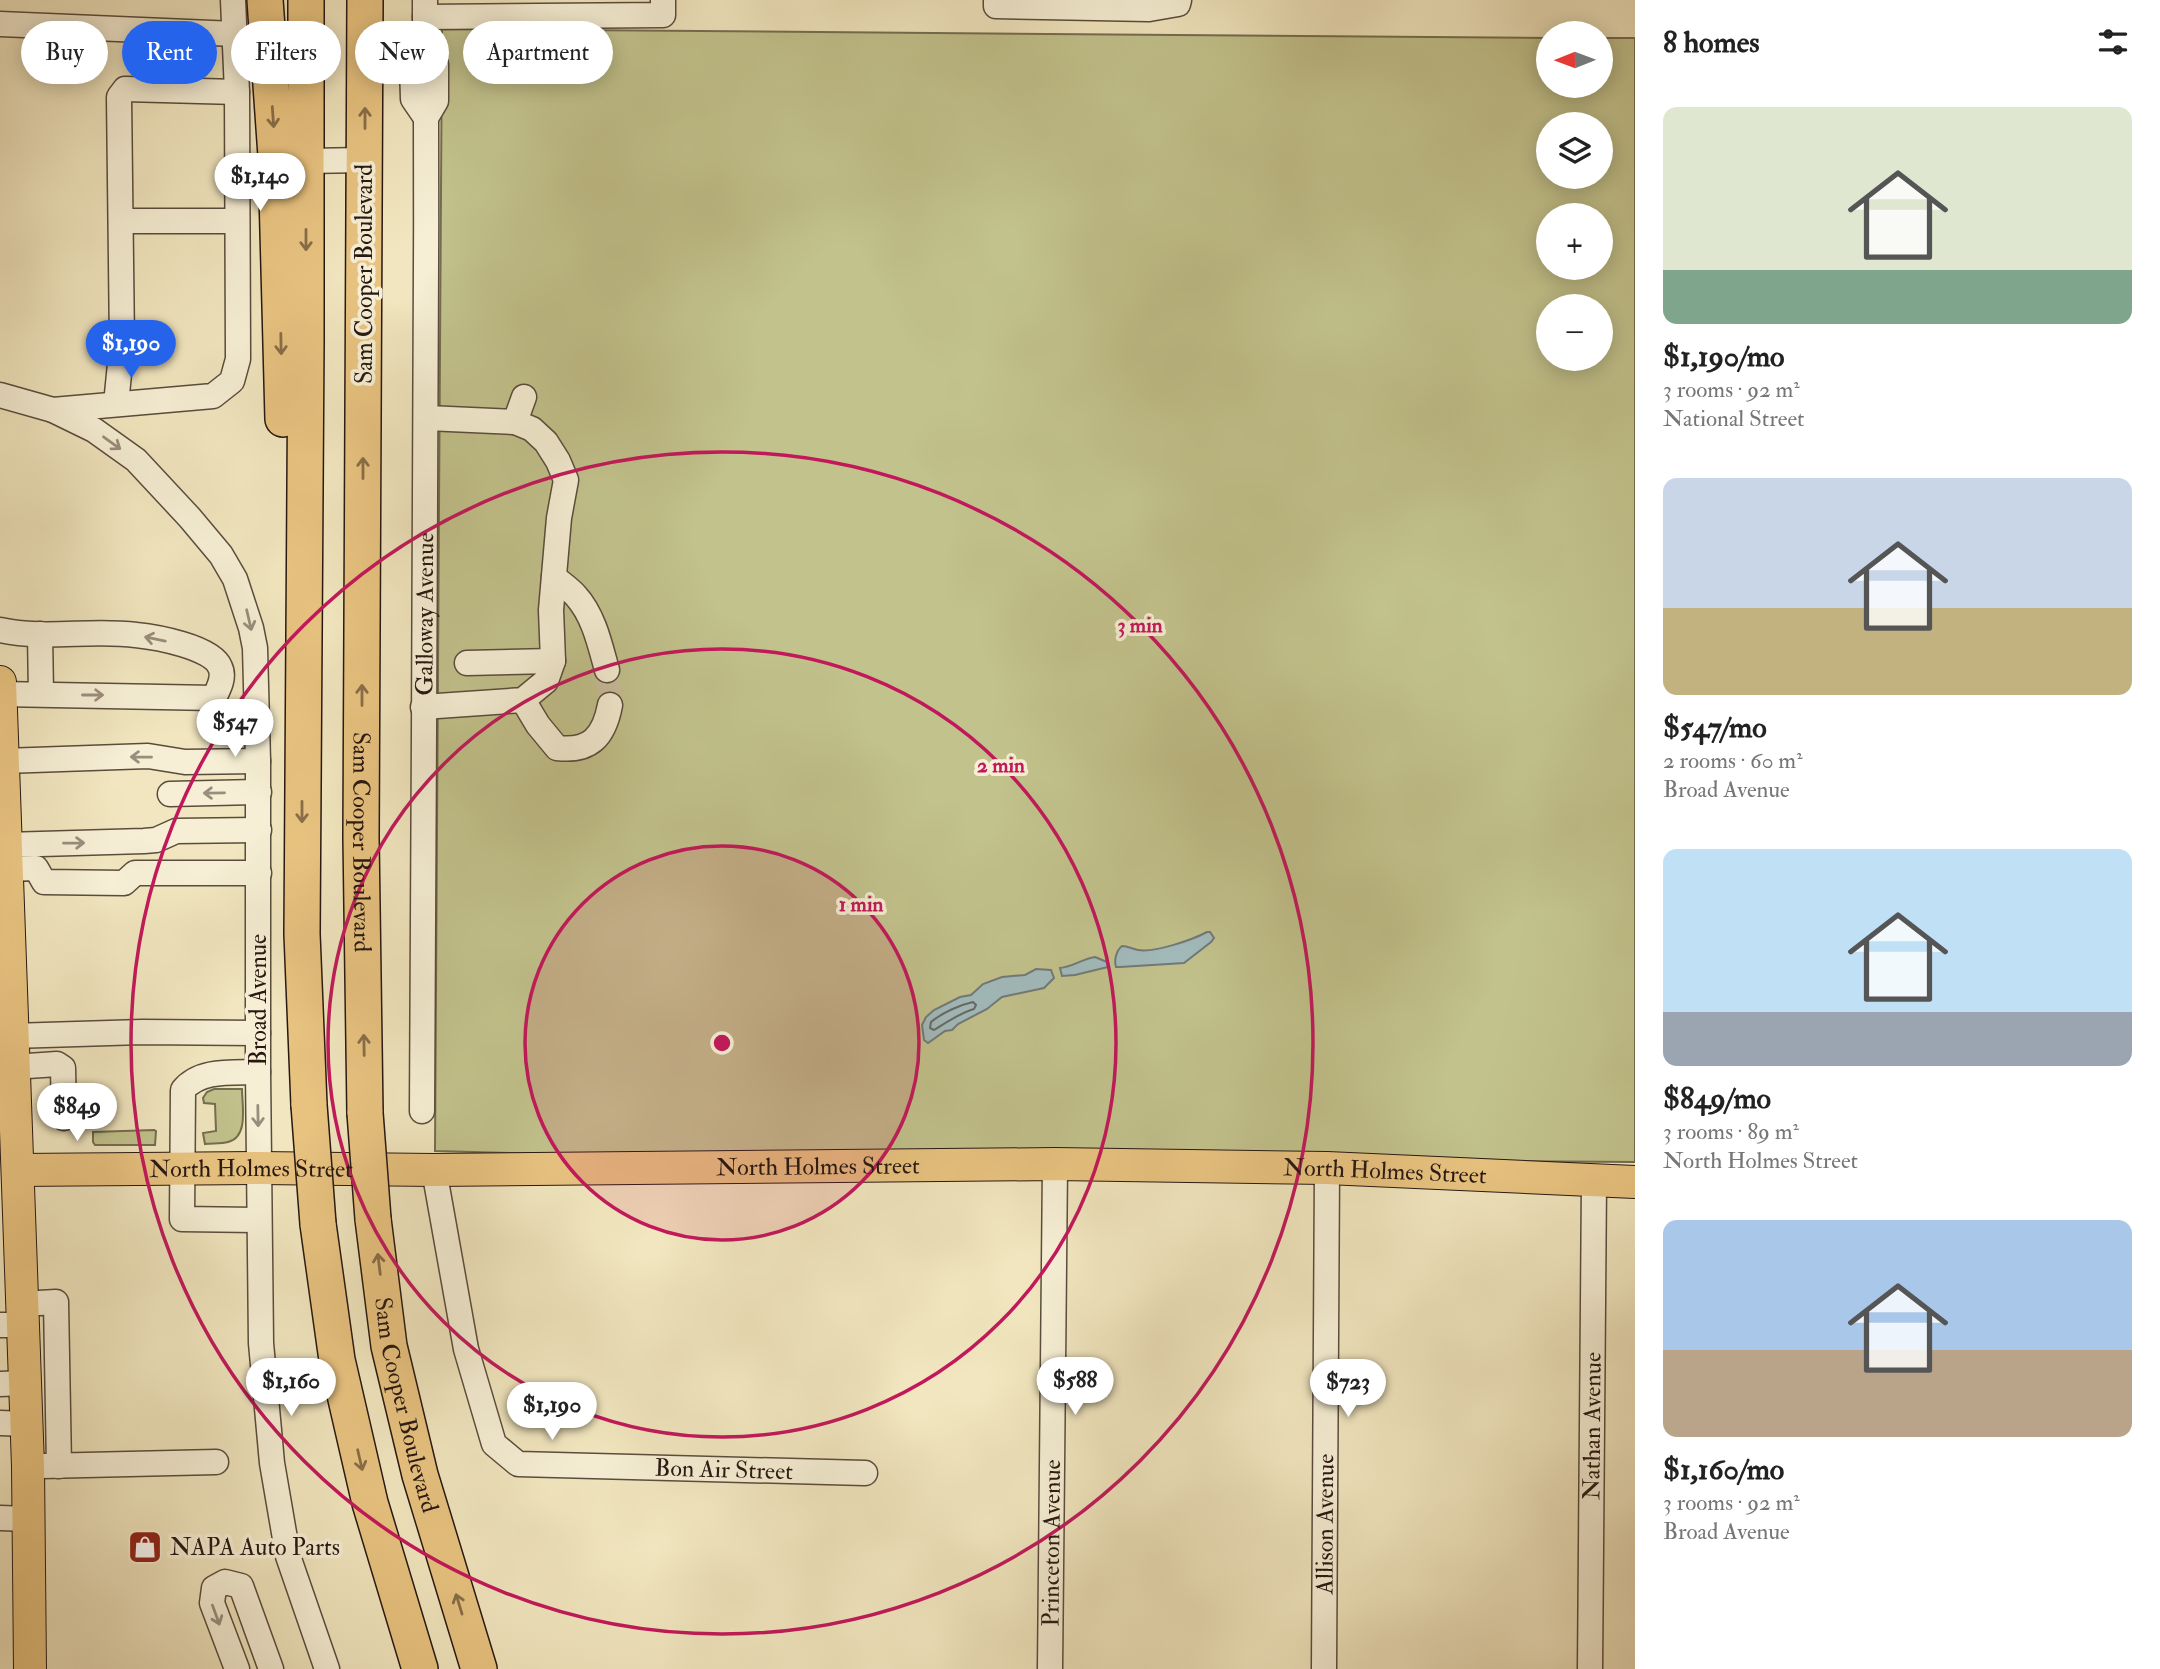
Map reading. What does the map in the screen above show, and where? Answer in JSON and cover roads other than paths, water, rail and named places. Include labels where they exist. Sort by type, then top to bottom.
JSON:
[{"type":"highway","points":[[265,0],[276,156],[283,443],[302,743]]},
{"type":"highway","points":[[306,0],[302,934],[309,1105],[318,1224],[337,1360],[370,1503],[420,1669]]},
{"type":"highway","name":"Sam Cooper Boulevard","points":[[365,0],[362,838],[365,1113],[373,1219],[393,1359],[420,1475],[479,1669]]},
{"type":"main road","points":[[0,682],[13,1302],[13,1423],[27,1466],[14,1519],[30,1669]]},
{"type":"main road","name":"North Holmes Street","points":[[9,1170],[434,1170],[1055,1164],[1327,1168],[1635,1182]]},
{"type":"street","points":[[233,0],[234,21]]},
{"type":"street","points":[[996,0],[996,6],[1149,9],[1178,4],[1178,0]]},
{"type":"street","points":[[425,8],[663,8]]},
{"type":"street","name":"Galloway Avenue","points":[[422,1111],[427,418],[426,118],[413,99],[412,66],[425,46],[425,8]]},
{"type":"street","points":[[0,24],[231,34]]},
{"type":"street","points":[[0,395],[53,410],[213,396],[232,381],[238,359],[237,84]]},
{"type":"street","points":[[116,404],[121,344],[119,97],[125,89],[237,92]]},
{"type":"street","points":[[306,162],[365,160]]},
{"type":"street","points":[[121,222],[237,222]]},
{"type":"street","points":[[515,422],[524,397]]},
{"type":"street","name":"Broad Avenue","points":[[53,410],[94,430],[136,460],[190,518],[221,555],[235,579],[244,602],[255,648],[259,830],[258,1168],[261,1343],[272,1463],[288,1556],[327,1669]]},
{"type":"street","points":[[423,707],[523,700],[545,681],[553,661],[551,610],[559,518],[566,480],[546,442],[532,429],[515,422],[427,418]]},
{"type":"street","points":[[554,577],[577,596],[590,618],[607,670]]},
{"type":"street","points":[[0,630],[20,634],[135,634],[178,643],[211,656],[220,665],[222,675],[214,698],[0,694]]},
{"type":"street","points":[[40,634],[41,694]]},
{"type":"street","points":[[467,663],[553,661]]},
{"type":"street","points":[[523,700],[556,748],[574,750],[586,745],[602,731],[610,705]]},
{"type":"street","points":[[3,765],[148,757],[177,761],[258,761]]},
{"type":"street","points":[[170,833],[170,778],[177,761]]},
{"type":"street","points":[[170,794],[258,792]]},
{"type":"street","points":[[4,836],[144,841],[156,840],[170,833],[259,830]]},
{"type":"street","points":[[4,836],[36,868],[44,882],[124,883],[135,873],[259,873]]},
{"type":"street","points":[[8,1039],[142,1032],[258,1032]]},
{"type":"street","points":[[8,1039],[63,1068],[64,1118]]},
{"type":"street","points":[[258,1072],[201,1076],[183,1090],[182,1219],[260,1220]]},
{"type":"street","name":"Princeton Avenue","points":[[1050,1669],[1055,1164]]},
{"type":"street","name":"Allison Avenue","points":[[1324,1669],[1327,1168]]},
{"type":"street","name":"Bon Air Street","points":[[434,1170],[466,1349],[494,1444],[518,1464],[865,1473]]},
{"type":"street","name":"Nathan Avenue","points":[[1590,1669],[1594,1181]]},
{"type":"street","points":[[13,1302],[56,1302],[59,1466]]},
{"type":"street","points":[[27,1466],[216,1462]]},
{"type":"street","points":[[237,1669],[212,1603],[214,1588],[225,1582],[241,1586],[271,1669]]},
{"type":"water","points":[[1207,932],[1214,938],[1184,963],[1116,967],[1116,956],[1122,946],[1153,950]]},
{"type":"water","points":[[1095,957],[1107,962],[1108,967],[1062,976],[1060,968]]},
{"type":"water","points":[[1036,969],[1051,970],[1054,978],[1044,988],[1002,997],[952,1030],[945,1031],[928,1043],[924,1040],[922,1025],[934,1010],[960,997],[971,995],[983,984],[1002,977],[1025,975]]},
{"type":"tunnel","points":[[607,670],[610,705]]},
{"type":"place","name":"NAPA Auto Parts","points":[[145,1547]]}]
